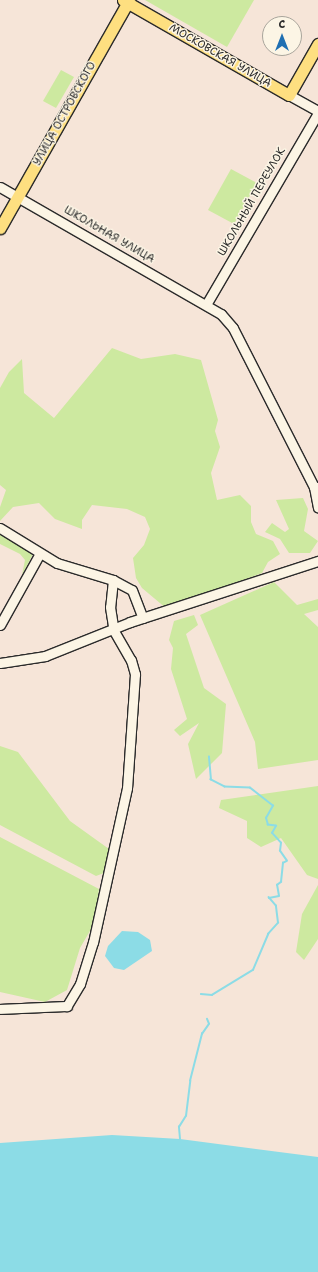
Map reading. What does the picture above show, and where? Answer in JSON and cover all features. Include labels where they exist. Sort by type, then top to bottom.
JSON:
[{"type":"main road","name":"МОСКОВСКАЯ УЛИЦА","points":[[127,1],[289,95]]},
{"type":"main road","name":"УЛИЦА ОСТРОВСКОГО","points":[[0,228],[127,1]]},
{"type":"main road","points":[[289,95],[318,44]]},
{"type":"street","name":"МОСКОВСКАЯ УЛИЦА","points":[[289,95],[318,112]]},
{"type":"street","name":"ШКОЛЬНЫЙ ПЕРЕУЛОК","points":[[207,303],[318,112]]},
{"type":"street","name":"ШКОЛЬНАЯ УЛИЦА","points":[[0,187],[207,303],[233,328],[316,487],[318,508]]},
{"type":"street","points":[[0,528],[40,553],[78,572],[114,580],[132,590],[143,618]]},
{"type":"street","points":[[0,625],[40,553]]},
{"type":"street","points":[[0,664],[45,656],[114,631],[143,618],[308,566],[318,561]]},
{"type":"street","points":[[308,566],[318,565]]},
{"type":"street","points":[[0,1009],[67,1006],[80,984],[93,942],[127,788],[134,699],[131,660],[114,631],[110,607],[114,580]]},
{"type":"green space","points":[[145,0],[254,0],[227,47]]},
{"type":"green space","points":[[61,70],[74,77],[56,108],[43,101]]},
{"type":"green space","points":[[231,169],[257,183],[234,224],[208,210]]},
{"type":"green space","points":[[112,348],[141,359],[175,354],[201,360],[218,420],[215,431],[220,447],[211,473],[217,500],[240,495],[251,506],[251,522],[256,534],[273,541],[280,554],[268,562],[262,573],[167,609],[142,588],[136,578],[133,558],[144,545],[150,529],[145,517],[127,509],[92,505],[82,520],[82,529],[55,519],[39,503],[13,507],[0,521],[0,507],[6,490],[0,485],[0,388],[9,372],[22,359],[24,393],[54,418]]},
{"type":"green space","points":[[303,498],[308,509],[304,531],[318,541],[310,553],[289,553],[280,539],[265,532],[272,523],[285,532],[289,529],[276,500]]},
{"type":"green space","points":[[0,533],[33,554],[22,575],[25,560],[20,554],[0,544]]},
{"type":"green space","points":[[274,582],[297,605],[318,599],[318,610],[304,614],[318,627],[318,760],[258,769],[255,742],[200,615]]},
{"type":"green space","points":[[194,615],[198,625],[186,634],[204,688],[226,704],[222,753],[196,779],[188,744],[199,723],[180,736],[174,730],[187,719],[171,669],[173,648],[169,640],[174,621]]},
{"type":"green space","points":[[0,746],[18,752],[70,821],[109,849],[104,873],[96,876],[0,825]]},
{"type":"green space","points":[[318,786],[318,879],[307,875],[281,838],[261,847],[247,838],[247,821],[219,808],[221,800]]},
{"type":"green space","points":[[0,837],[99,889],[94,924],[80,948],[67,990],[45,1002],[0,992]]},
{"type":"green space","points":[[318,885],[318,939],[304,960],[296,952],[302,914]]},
{"type":"water","points":[[122,931],[138,932],[150,940],[152,951],[124,970],[114,968],[105,956],[108,946]]},
{"type":"water","points":[[112,1135],[180,1139],[318,1157],[318,1272],[0,1272],[0,1143]]},
{"type":"waterway","points":[[201,994],[212,995],[253,970],[268,934],[278,923],[276,906],[269,898],[279,896],[277,885],[281,882],[283,863],[287,861],[280,851],[281,843],[272,833],[276,826],[268,825],[266,818],[273,806],[250,788],[225,787],[211,780],[209,757]]},
{"type":"waterway","points":[[180,1139],[179,1127],[186,1116],[190,1081],[202,1034],[209,1024],[207,1019]]}]
